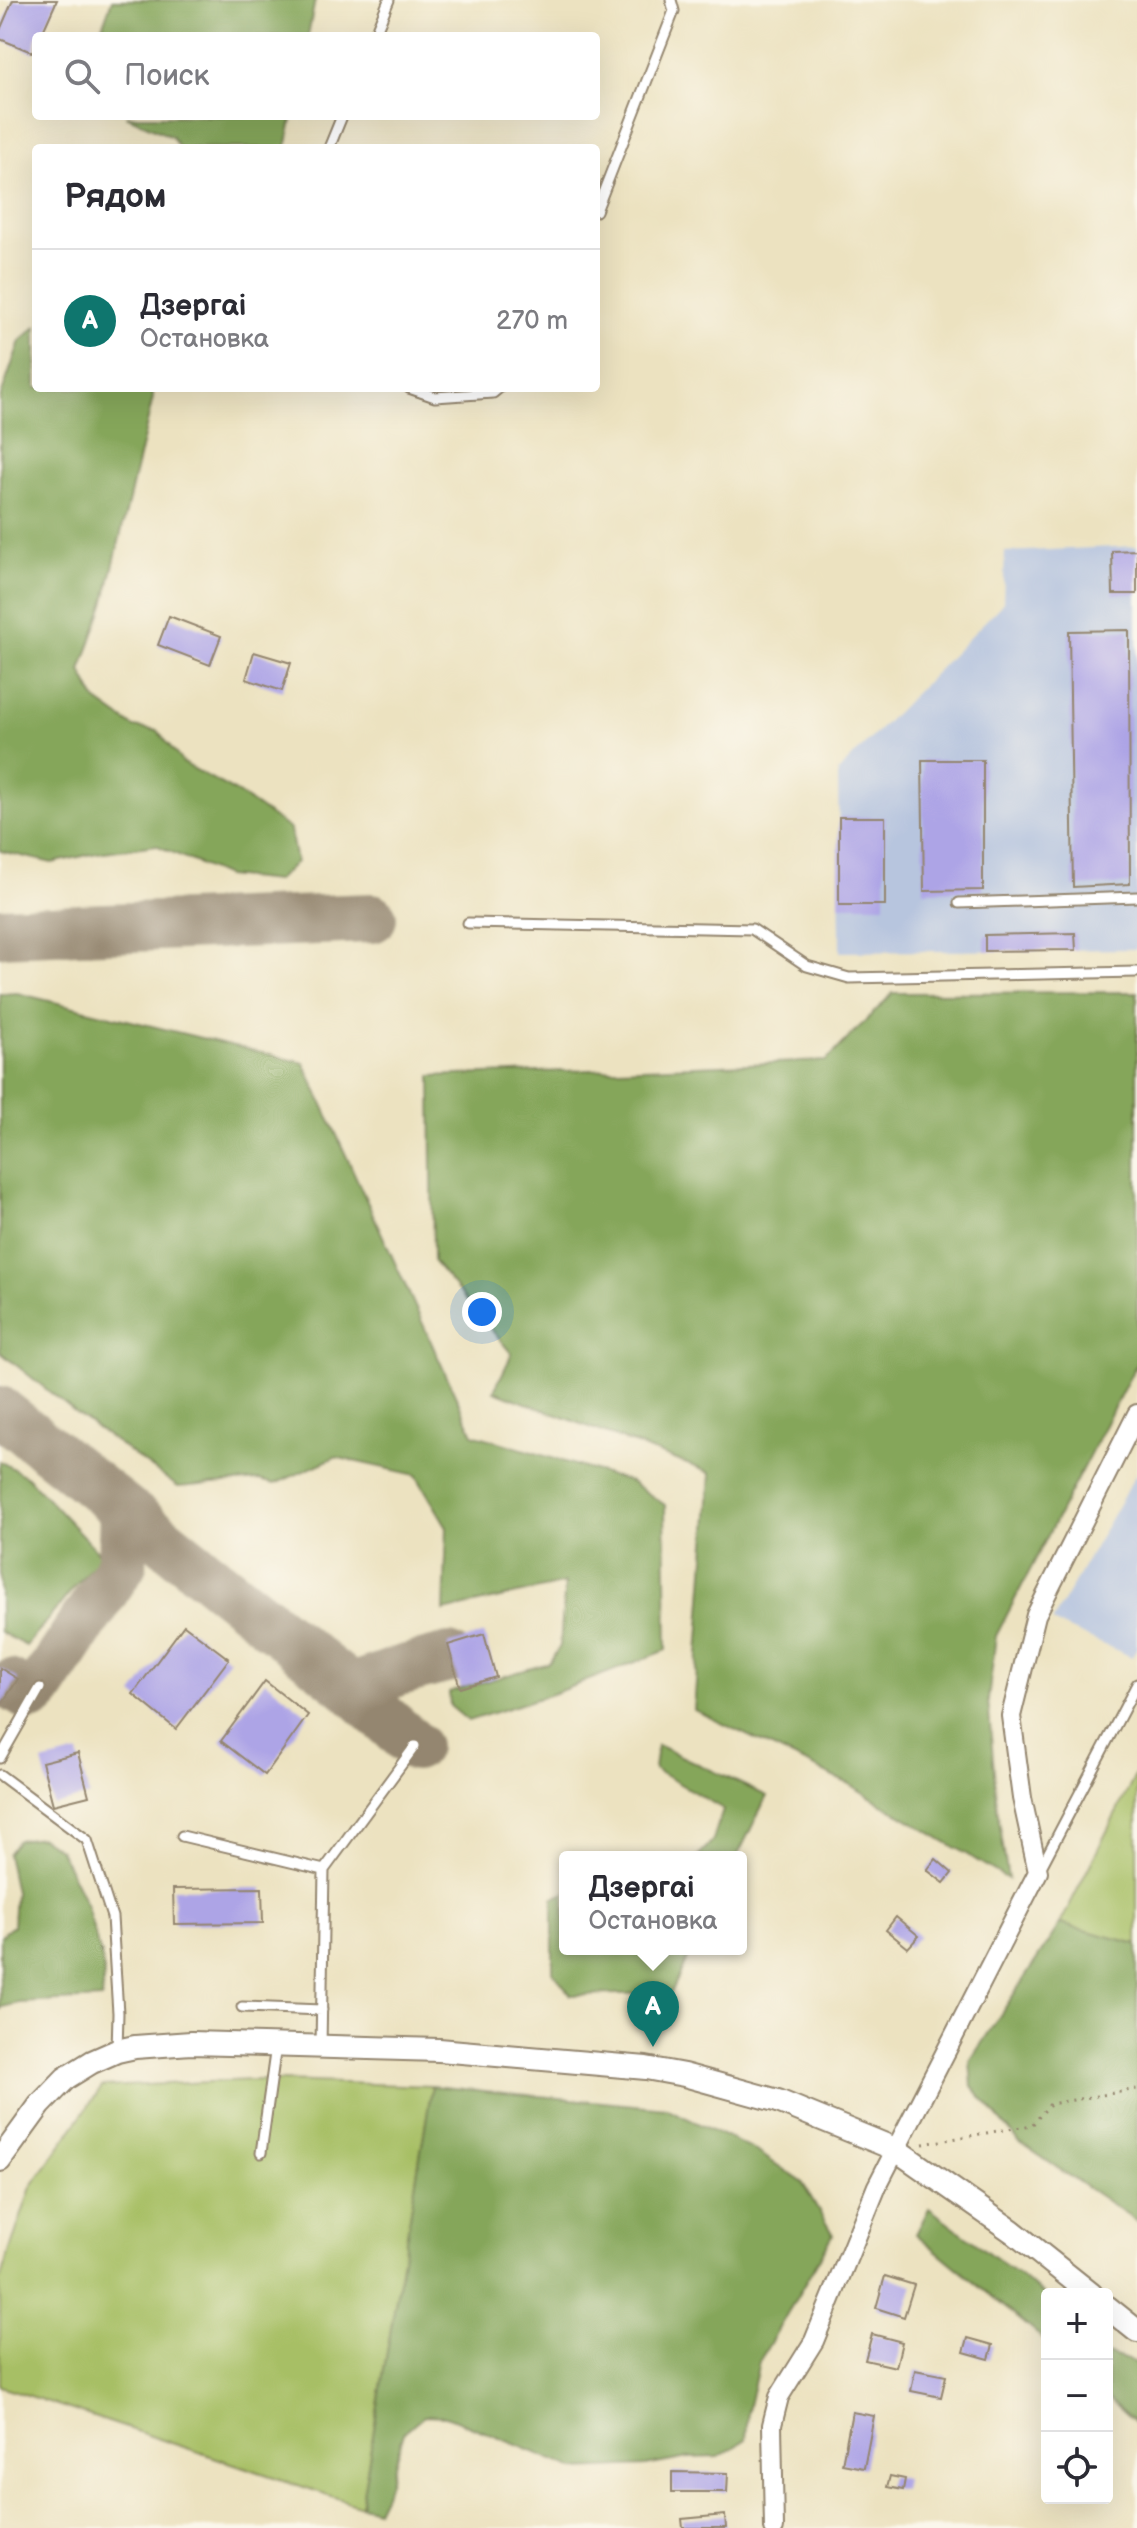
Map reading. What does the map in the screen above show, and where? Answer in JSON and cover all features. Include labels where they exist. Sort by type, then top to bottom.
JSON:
[{"type":"street","points":[[774,2528],[772,2425],[779,2397],[814,2341],[877,2186],[1038,1872],[1022,1798],[1011,1716],[1036,1615],[1137,1414]]},
{"type":"street","points":[[0,2160],[40,2105],[66,2078],[92,2062],[135,2047],[191,2043],[439,2050],[646,2068],[684,2075],[778,2101],[895,2149],[1012,2231],[1083,2288]]},
{"type":"street","points":[[1113,2312],[1137,2331]]},
{"type":"lane","points":[[376,32],[389,0]]},
{"type":"lane","points":[[600,201],[674,11],[671,0]]},
{"type":"lane","points":[[331,144],[340,120]]},
{"type":"lane","points":[[421,392],[435,397],[494,392]]},
{"type":"lane","points":[[959,903],[1137,897]]},
{"type":"lane","points":[[468,923],[752,929],[807,966],[849,978],[1137,972]]},
{"type":"lane","points":[[1038,1872],[1137,1684]]},
{"type":"lane","points":[[0,1758],[40,1688]]},
{"type":"lane","points":[[321,2047],[324,1870],[415,1746]]},
{"type":"lane","points":[[0,1775],[87,1840],[112,1917],[118,2013],[117,2051]]},
{"type":"lane","points":[[182,1836],[324,1870]]},
{"type":"lane","points":[[242,2007],[322,2010]]},
{"type":"lane","points":[[261,2153],[276,2046]]},
{"type":"path","points":[[895,2149],[1032,2125],[1050,2104],[1137,2089]]},
{"type":"shaded area","points":[[1137,546],[1137,949],[840,952],[838,772],[1003,603],[1005,552]]},
{"type":"shaded area","points":[[1137,1472],[1137,1647],[1132,1657],[1052,1622]]},
{"type":"green space","points":[[112,0],[315,0],[309,32],[100,32]]},
{"type":"green space","points":[[135,120],[292,120],[287,144],[176,144],[172,137]]},
{"type":"green space","points":[[32,330],[32,392],[153,392],[105,601],[81,671],[96,700],[134,727],[158,731],[183,763],[238,793],[290,829],[296,862],[276,881],[226,876],[156,845],[52,863],[0,851],[0,399],[20,341]]},
{"type":"green space","points":[[1137,992],[1137,1363],[996,1636],[988,1700],[997,1807],[1008,1879],[847,1783],[694,1710],[711,1473],[494,1391],[512,1354],[433,1261],[431,1076],[826,1061],[893,993]]},
{"type":"green space","points":[[17,993],[304,1063],[473,1434],[631,1482],[665,1505],[667,1650],[552,1694],[468,1721],[450,1706],[449,1692],[549,1663],[560,1646],[565,1583],[444,1611],[447,1527],[416,1475],[335,1457],[275,1484],[259,1480],[178,1487],[77,1414],[0,1352],[0,994]]},
{"type":"green space","points":[[0,1461],[27,1477],[101,1555],[26,1646],[0,1632]]},
{"type":"green space","points":[[657,1745],[767,1796],[740,1851],[703,1851],[713,1840],[723,1809],[654,1769]]},
{"type":"green space","points":[[1137,1772],[1137,1944],[1060,1924]]},
{"type":"green space","points":[[41,1837],[60,1850],[87,1906],[104,1969],[102,1999],[19,2003],[2,2007],[0,2012],[0,1936],[13,1926],[15,1892],[7,1854],[18,1840]]},
{"type":"green space","points":[[559,1896],[559,1955],[689,1955],[671,1993],[571,1995],[553,1972],[553,1898]]},
{"type":"green space","points":[[1060,1924],[1137,1944],[1137,2221],[1019,2142],[972,2086],[970,2061]]},
{"type":"green space","points":[[252,2080],[432,2086],[361,2506],[0,2386],[0,2280],[31,2187],[102,2087]]},
{"type":"green space","points":[[432,2086],[666,2108],[758,2152],[802,2182],[833,2235],[759,2362],[748,2410],[746,2439],[719,2457],[688,2458],[646,2466],[575,2469],[446,2416],[424,2415],[404,2432],[377,2510],[361,2506]]},
{"type":"green space","points":[[929,2208],[1041,2292],[1041,2337],[916,2234]]},
{"type":"green space","points":[[1113,2356],[1137,2365],[1137,2425],[1113,2403]]},
{"type":"building","points":[[13,0],[57,0],[43,32],[32,32],[32,52],[0,39],[0,30]]},
{"type":"building","points":[[1137,550],[1137,594],[1113,594],[1112,551]]},
{"type":"building","points":[[169,616],[221,636],[210,665],[158,645]]},
{"type":"building","points":[[1129,630],[1130,884],[1073,887],[1069,631]]},
{"type":"building","points":[[254,652],[291,663],[282,691],[246,679]]},
{"type":"building","points":[[922,760],[983,760],[983,890],[924,891]]},
{"type":"building","points":[[839,817],[885,817],[885,905],[839,905]]},
{"type":"building","points":[[1075,933],[1076,950],[985,951],[985,935]]},
{"type":"building","points":[[184,1625],[229,1659],[176,1729],[133,1694]]},
{"type":"building","points":[[484,1634],[496,1677],[460,1688],[448,1645]]},
{"type":"building","points":[[0,1668],[18,1679],[0,1707]]},
{"type":"building","points":[[265,1681],[308,1715],[265,1775],[221,1741]]},
{"type":"building","points":[[78,1753],[89,1796],[53,1805],[42,1762]]},
{"type":"building","points":[[936,1859],[952,1873],[944,1883],[927,1870]]},
{"type":"building","points":[[262,1888],[263,1923],[174,1924],[173,1889]]},
{"type":"building","points":[[896,1917],[919,1936],[908,1948],[886,1930]]},
{"type":"building","points":[[885,2276],[914,2285],[904,2317],[876,2308]]},
{"type":"building","points":[[872,2334],[902,2342],[896,2367],[865,2360]]},
{"type":"building","points":[[968,2338],[993,2345],[989,2359],[964,2352]]},
{"type":"building","points":[[915,2370],[946,2376],[941,2397],[911,2391]]},
{"type":"building","points":[[852,2412],[874,2416],[864,2468],[842,2464]]},
{"type":"building","points":[[672,2472],[728,2473],[727,2492],[672,2492]]},
{"type":"building","points":[[890,2476],[905,2479],[903,2490],[887,2487]]},
{"type":"building","points":[[725,2515],[726,2528],[683,2528],[682,2519]]},
{"type":"taxiway","points":[[0,932],[372,918]]},
{"type":"taxiway","points":[[0,1411],[347,1685],[415,1746]]},
{"type":"taxiway","points":[[9,1684],[29,1696],[40,1688],[122,1564],[124,1511]]},
{"type":"taxiway","points":[[347,1685],[357,1686],[449,1658]]},
{"type":"place","name":"Дзергаі","points":[[653,2047]]}]
